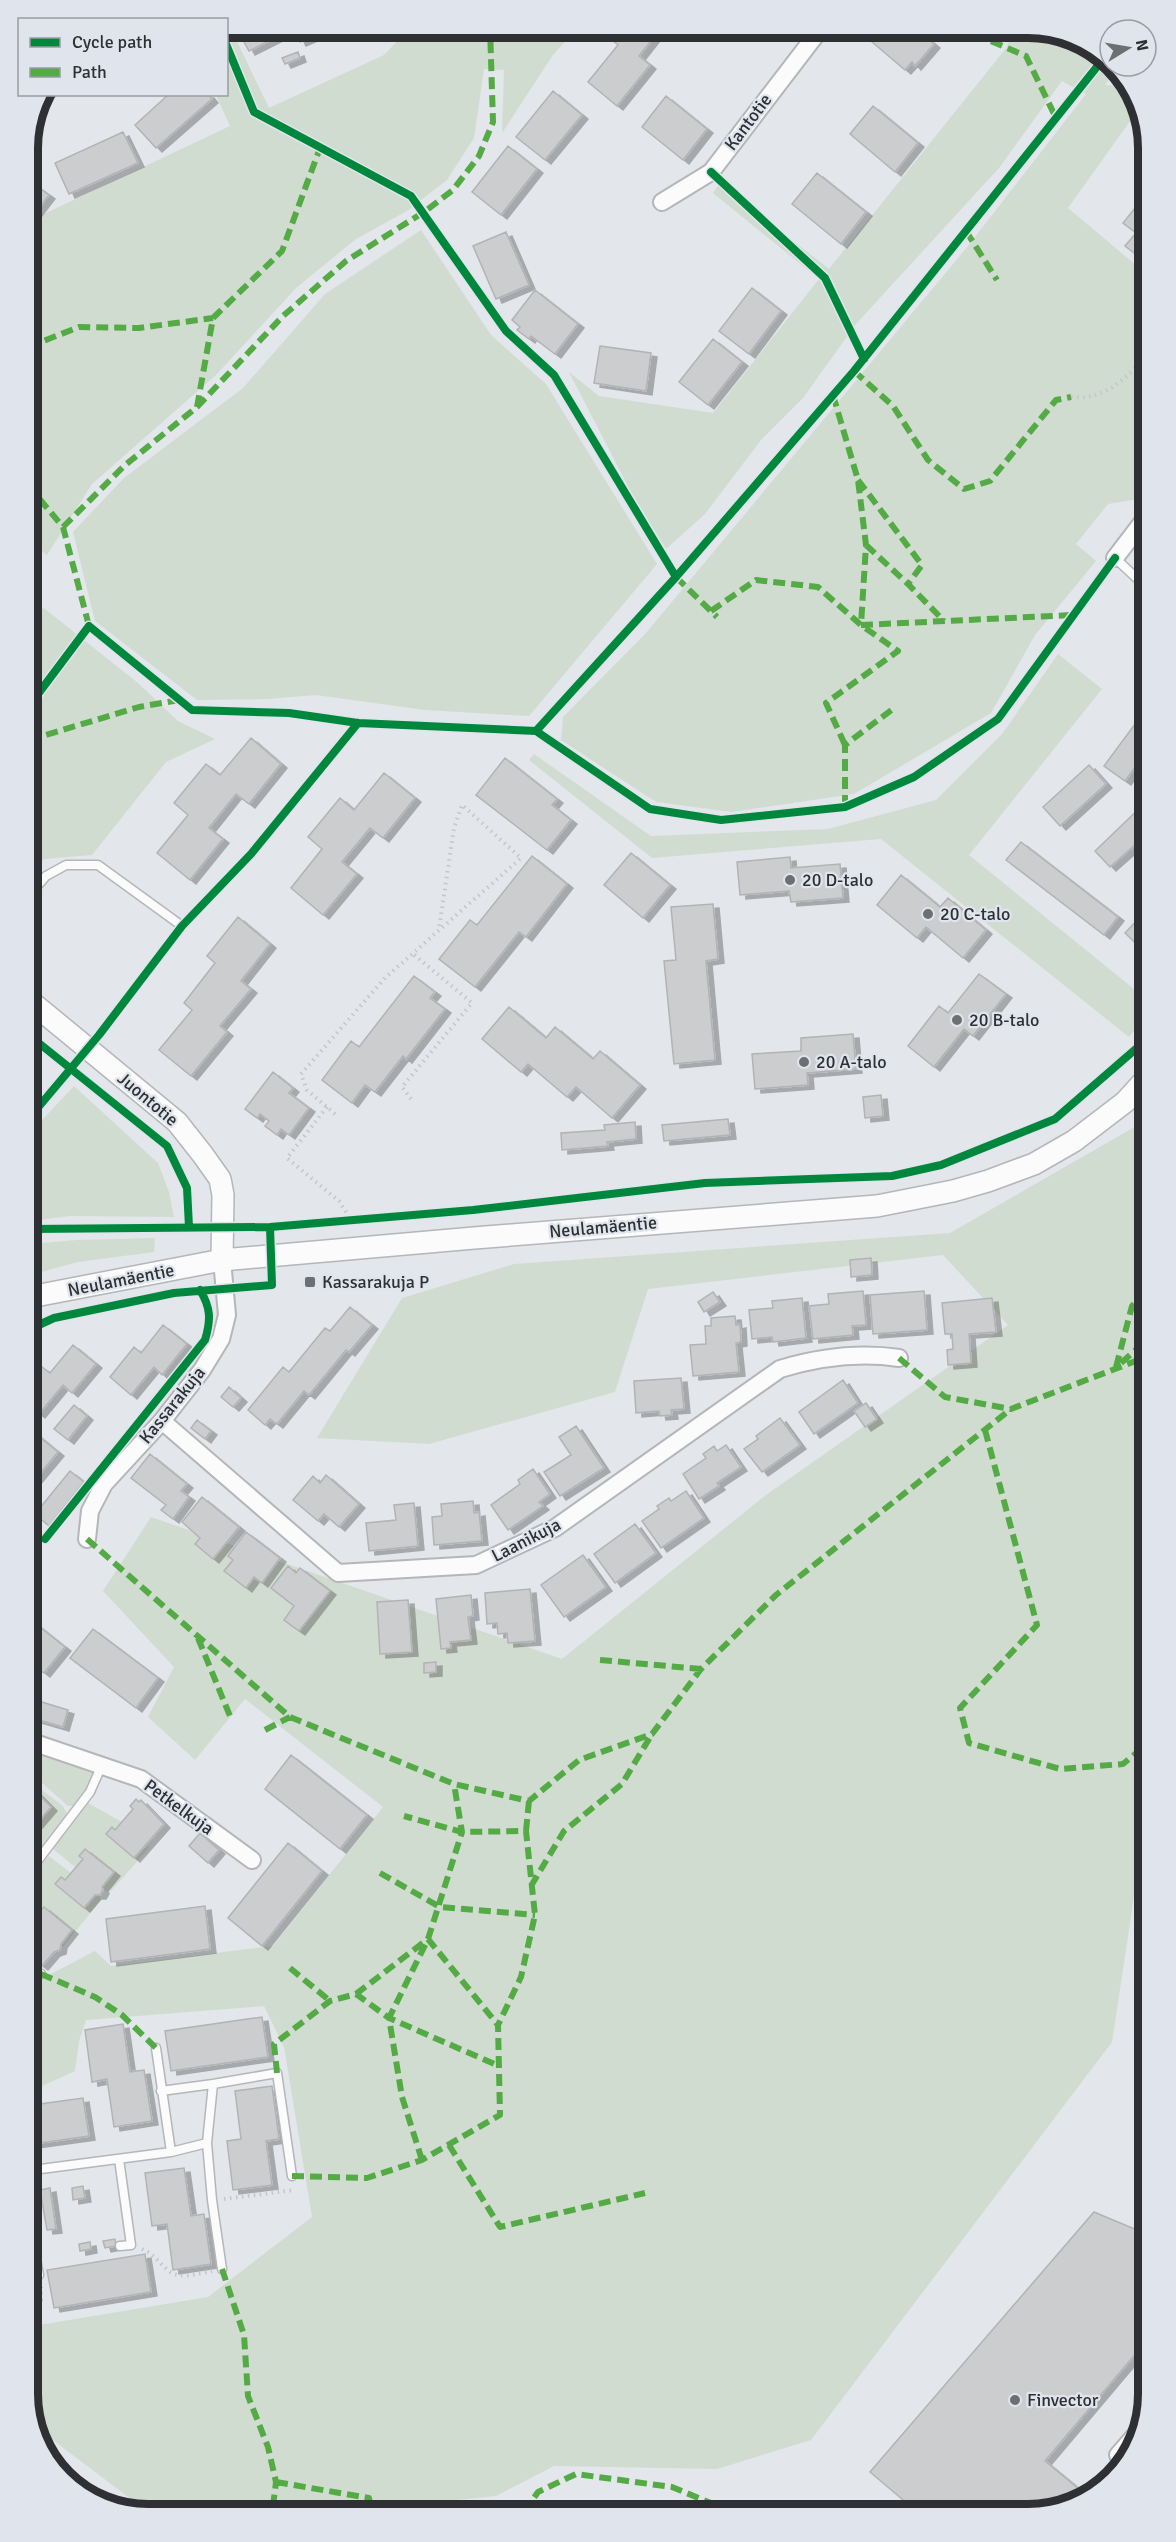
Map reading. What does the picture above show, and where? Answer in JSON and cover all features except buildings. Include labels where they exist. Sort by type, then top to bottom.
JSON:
[{"type":"street","name":"Kantotie","points":[[662,202],[711,172],[814,38]]},
{"type":"street","points":[[1115,558],[1138,531]]},
{"type":"street","name":"Juontotie","points":[[38,1008],[177,1122],[203,1155],[220,1179],[224,1195],[222,1260]]},
{"type":"street","name":"Neulamäentie","points":[[38,1296],[222,1260],[877,1206],[953,1191],[1034,1164],[1074,1141],[1125,1102],[1138,1088]]},
{"type":"street","name":"Kassarakuja","points":[[87,1539],[90,1511],[104,1484],[162,1421],[202,1370],[221,1339],[227,1315],[222,1260]]},
{"type":"street","name":"Laanikuja","points":[[162,1421],[338,1573],[476,1565],[555,1528],[780,1369],[802,1362],[868,1354],[899,1358]]},
{"type":"street","name":"Petkelkuja","points":[[38,1744],[141,1779],[252,1860]]},
{"type":"street","points":[[1118,2455],[1125,2447]]},
{"type":"lane","points":[[1115,558],[1138,579]]},
{"type":"lane","points":[[38,885],[46,876],[66,865],[84,863],[98,865],[182,926]]},
{"type":"lane","points":[[38,1860],[90,1792],[101,1767]]},
{"type":"lane","points":[[156,2048],[171,2152]]},
{"type":"lane","points":[[161,2091],[277,2073],[292,2176]]},
{"type":"lane","points":[[213,2084],[207,2143],[222,2269]]},
{"type":"lane","points":[[38,2169],[171,2152],[207,2143]]},
{"type":"lane","points":[[119,2159],[130,2245],[120,2246]]},
{"type":"lane","points":[[38,2270],[39,2275]]},
{"type":"path","points":[[1071,397],[1088,399],[1109,391],[1126,379],[1138,365]]},
{"type":"path","points":[[335,1114],[307,1090],[301,1074],[385,978],[521,858],[462,805],[454,828],[439,928]]},
{"type":"path","points":[[411,1099],[402,1087],[472,1003],[412,953]]},
{"type":"path","points":[[327,1107],[287,1158],[339,1201],[351,1220]]},
{"type":"path","points":[[339,1221],[362,1219]]},
{"type":"path","points":[[212,2200],[294,2191],[292,2176]]},
{"type":"path","points":[[130,2245],[151,2252],[171,2273],[186,2276],[222,2269]]},
{"type":"path","points":[[38,2303],[41,2300],[39,2275]]},
{"type":"shaded area","points":[[228,38],[235,38],[269,108],[384,55],[400,38],[568,38],[553,55],[502,133],[504,70],[484,69],[474,138],[447,180],[407,211],[356,239],[296,288],[216,375],[92,484],[47,555],[38,548],[38,217],[230,126],[216,96],[228,96]]},
{"type":"shaded area","points":[[1010,38],[1036,38],[1064,43],[1090,56],[1098,63],[1098,78],[1110,78],[1105,85],[1120,86],[1134,116],[1068,208],[1138,267],[1138,499],[1108,504],[1076,544],[1096,561],[1035,635],[991,713],[854,794],[732,812],[656,802],[561,740],[563,717],[646,633],[968,246],[1086,94],[1062,81],[999,168],[856,324],[803,398],[761,440],[705,514],[666,549],[631,492],[569,372],[599,396],[713,413],[819,279],[713,193],[720,183],[829,269],[1007,47]]},
{"type":"shaded area","points":[[421,230],[491,335],[546,384],[657,564],[529,716],[425,710],[316,695],[267,699],[197,700],[95,621],[73,532],[124,478],[243,388],[325,294]]},
{"type":"shaded area","points":[[38,607],[45,609],[138,683],[178,721],[215,739],[166,762],[92,855],[44,859],[38,866],[38,706],[44,695],[38,698]]},
{"type":"shaded area","points":[[1058,654],[1102,689],[969,855],[1138,992],[1138,1026],[1129,1037],[881,839],[652,858],[529,760],[534,754],[651,836],[828,829],[936,800],[1002,734]]},
{"type":"shaded area","points":[[74,1086],[158,1163],[169,1192],[174,1217],[70,1216],[38,1220],[38,1124]]},
{"type":"shaded area","points":[[1138,1125],[1138,1870],[1112,2042],[811,2440],[717,2469],[554,2466],[496,2496],[417,2504],[137,2504],[45,2434],[38,2409],[38,2325],[208,2297],[312,2217],[284,2047],[264,2006],[86,2020],[79,2041],[75,2071],[38,2088],[38,1976],[51,1974],[95,1951],[111,1966],[273,1946],[383,1807],[245,1699],[195,1760],[148,1717],[174,1667],[103,1591],[151,1517],[562,1659],[766,1495],[1008,1325],[943,1255],[648,1289],[615,1392],[429,1444],[317,1438],[402,1298],[514,1264],[950,1233]]},
{"type":"shaded area","points":[[155,1238],[154,1252],[78,1262],[38,1273],[38,1243]]},
{"type":"shaded area","points":[[38,1752],[92,1773],[91,1783],[77,1806],[68,1806],[38,1779]]},
{"type":"shaded area","points":[[42,1790],[63,1806],[68,1816],[38,1854],[38,1822],[51,1807],[38,1796],[38,1791]]},
{"type":"shaded area","points":[[88,1803],[122,1822],[115,1830],[112,1827],[106,1834],[134,1858],[148,1845],[149,1848],[111,1891],[106,1892],[102,1887],[114,1872],[89,1852],[79,1856],[83,1859],[75,1867],[53,1849]]},
{"type":"shaded area","points":[[49,1856],[71,1873],[65,1880],[56,1884],[83,1908],[95,1895],[100,1895],[101,1900],[62,1948],[61,1944],[72,1930],[47,1910],[38,1914],[38,1867]]},
{"type":"marked path","points":[[63,527],[124,466],[197,407],[283,316],[346,261],[424,212],[453,190],[479,156],[493,122],[490,38]]},
{"type":"marked path","points":[[984,38],[1026,56],[1056,118]]},
{"type":"marked path","points":[[197,407],[213,318],[282,251],[320,148]]},
{"type":"marked path","points":[[966,231],[997,280]]},
{"type":"marked path","points":[[38,343],[79,327],[139,328],[213,318]]},
{"type":"marked path","points":[[854,371],[893,406],[928,460],[964,489],[990,481],[1056,400],[1071,397]]},
{"type":"marked path","points":[[833,395],[858,480],[866,545],[861,625]]},
{"type":"marked path","points":[[858,480],[922,565],[908,584]]},
{"type":"marked path","points":[[38,497],[63,527],[89,626]]},
{"type":"marked path","points":[[866,545],[944,621]]},
{"type":"marked path","points":[[676,577],[717,617]]},
{"type":"marked path","points":[[711,611],[756,580],[818,587],[861,625],[898,651],[826,703],[845,745]]},
{"type":"marked path","points":[[861,625],[1073,615]]},
{"type":"marked path","points":[[38,737],[139,707],[179,700]]},
{"type":"marked path","points":[[845,807],[845,745],[894,708]]},
{"type":"marked path","points":[[1116,1367],[1132,1306],[1138,1300]]},
{"type":"marked path","points":[[1121,1363],[1138,1348]]},
{"type":"marked path","points":[[899,1358],[945,1397],[1011,1409],[1138,1360]]},
{"type":"marked path","points":[[87,1539],[290,1717],[454,1784],[529,1801],[579,1760],[652,1734],[701,1669],[776,1595],[1011,1409]]},
{"type":"marked path","points":[[985,1430],[1037,1625],[960,1708],[969,1743],[1060,1769],[1123,1764],[1138,1752]]},
{"type":"marked path","points":[[198,1638],[232,1721]]},
{"type":"marked path","points":[[600,1660],[701,1669]]},
{"type":"marked path","points":[[265,1730],[290,1717]]},
{"type":"marked path","points":[[531,1886],[564,1831],[622,1784],[652,1734]]},
{"type":"marked path","points":[[422,2160],[402,2097],[389,2018],[428,1939],[462,1832],[454,1784]]},
{"type":"marked path","points":[[526,1831],[529,1801]]},
{"type":"marked path","points":[[292,2176],[367,2178],[422,2160],[500,2115],[498,2025],[521,1977],[535,1915],[526,1831],[462,1832],[404,1816]]},
{"type":"marked path","points":[[380,1873],[440,1907],[535,1915]]},
{"type":"marked path","points":[[356,1994],[428,1939],[498,2025]]},
{"type":"marked path","points":[[290,1968],[330,2001]]},
{"type":"marked path","points":[[41,1974],[95,1997],[122,2015],[156,2048]]},
{"type":"marked path","points":[[277,2073],[274,2044],[330,2001],[356,1994],[389,2018],[499,2066]]},
{"type":"marked path","points":[[449,2145],[500,2227],[645,2193]]},
{"type":"marked path","points":[[222,2269],[244,2335],[248,2396],[268,2447],[276,2482],[273,2504]]},
{"type":"marked path","points":[[530,2504],[538,2492],[576,2474],[672,2487],[713,2504]]},
{"type":"marked path","points":[[276,2482],[369,2498],[370,2504]]},
{"type":"cycle path","points":[[228,49],[254,112],[411,196],[506,331],[554,375],[676,577]]},
{"type":"cycle path","points":[[536,731],[676,577],[854,371],[1098,65]]},
{"type":"cycle path","points":[[711,172],[825,278],[864,359]]},
{"type":"cycle path","points":[[38,694],[89,626],[192,710],[289,713],[358,723],[536,731],[650,809],[721,820],[845,807],[914,777],[998,719],[1115,558]]},
{"type":"cycle path","points":[[38,1107],[99,1035],[182,926],[251,854],[358,723]]},
{"type":"cycle path","points":[[38,1042],[167,1146],[187,1188],[189,1227]]},
{"type":"cycle path","points":[[38,1229],[270,1227],[473,1210],[705,1183],[892,1176],[941,1165],[1055,1119],[1138,1047]]},
{"type":"cycle path","points":[[38,1325],[54,1318],[174,1293],[272,1285],[270,1227]]},
{"type":"cycle path","points":[[45,1539],[205,1340],[209,1314],[200,1290]]},
{"type":"place","name":"20 D-talo","points":[[790,880]]},
{"type":"place","name":"20 C-talo","points":[[928,914]]},
{"type":"place","name":"20 B-talo","points":[[957,1020]]},
{"type":"place","name":"20 A-talo","points":[[804,1062]]},
{"type":"place","name":"Kassarakuja P","points":[[310,1282]]},
{"type":"place","name":"Finvector","points":[[1015,2400]]}]
